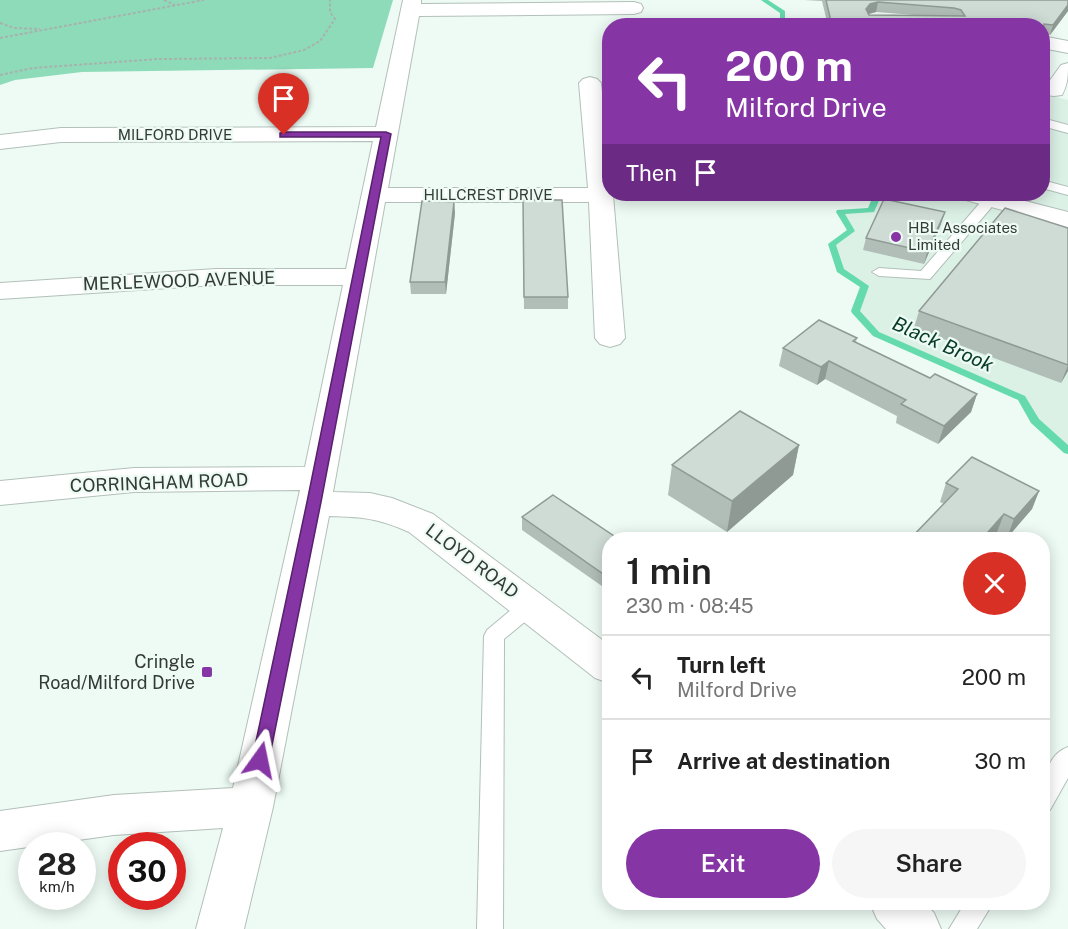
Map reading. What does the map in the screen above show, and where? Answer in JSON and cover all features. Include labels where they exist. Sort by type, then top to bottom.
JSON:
[{"type":"street","points":[[220,929],[251,807],[317,490],[411,5],[634,9]]},
{"type":"street","points":[[1050,44],[1068,47]]},
{"type":"street","points":[[1054,90],[1068,69]]},
{"type":"street","points":[[590,84],[601,195],[610,338]]},
{"type":"street","name":"MILFORD DRIVE","points":[[0,142],[61,135],[386,134]]},
{"type":"street","name":"HILLCREST DRIVE","points":[[375,195],[601,195]]},
{"type":"street","points":[[999,201],[1068,220]]},
{"type":"street","name":"MERLEWOOD AVENUE","points":[[0,291],[216,277],[358,277]]},
{"type":"street","name":"CORRINGHAM ROAD","points":[[0,493],[134,480],[317,490]]},
{"type":"street","name":"LLOYD ROAD","points":[[317,490],[392,510],[421,523],[602,661]]},
{"type":"street","points":[[0,831],[114,815],[251,807]]},
{"type":"street","points":[[899,910],[917,929]]},
{"type":"lane","points":[[1050,124],[1068,129]]},
{"type":"lane","points":[[1050,186],[1068,191]]},
{"type":"lane","points":[[879,272],[925,276],[978,201]]},
{"type":"lane","points":[[490,929],[494,636],[531,605]]},
{"type":"lane","points":[[1050,788],[1068,757]]},
{"type":"lane","points":[[962,929],[975,910]]},
{"type":"path","points":[[164,0],[176,6]]},
{"type":"path","points":[[0,38],[204,0]]},
{"type":"path","points":[[0,75],[43,68],[127,61],[182,58],[252,61],[280,56],[311,47],[323,40],[335,19],[330,12],[330,0]]},
{"type":"path","points":[[0,23],[14,28],[52,28]]},
{"type":"shaded area","points":[[1050,96],[1068,100],[1068,450],[1036,421],[1023,398],[877,333],[857,311],[867,287],[841,270],[834,244],[852,232],[841,213],[871,211],[876,201],[1050,201]]},
{"type":"green space","points":[[0,0],[393,0],[373,68],[82,72],[15,80],[0,85]]},
{"type":"building","points":[[826,0],[1068,0],[1068,5],[1053,25],[1050,25],[1050,18],[830,18]],"holes":[[[878,2],[961,10],[965,16],[869,15],[866,9],[870,4]]]},
{"type":"building","points":[[523,200],[562,200],[568,297],[524,297]]},
{"type":"building","points":[[422,201],[454,202],[445,282],[410,282]]},
{"type":"building","name":"HBL Associates Limited","points":[[883,201],[893,201],[945,212],[927,252],[866,238]]},
{"type":"building","points":[[1005,208],[1068,228],[1068,365],[919,311]]},
{"type":"building","points":[[819,320],[857,338],[853,341],[930,378],[935,374],[977,394],[944,426],[901,404],[906,400],[829,361],[821,367],[783,348]]},
{"type":"building","points":[[740,411],[799,445],[732,501],[672,465]]},
{"type":"building","points":[[972,457],[1039,491],[1014,519],[1004,514],[988,532],[917,532],[958,489],[946,483]]},
{"type":"building","points":[[553,495],[608,532],[602,532],[602,573],[522,517]]},
{"type":"waterway","name":"Black Brook","points":[[764,0],[783,12],[783,18]]},
{"type":"waterway","name":"Black Brook","points":[[875,201],[871,210],[840,212],[851,231],[832,244],[840,270],[865,286],[855,311],[876,334],[1022,398],[1035,421],[1068,451]]},
{"type":"place","name":"HBL Associates Limited","points":[[896,237]]},
{"type":"place","name":"Cringle Road/Milford Drive","points":[[207,672]]},
{"type":"route","points":[[260,760],[314,502],[386,134],[284,135]]}]
